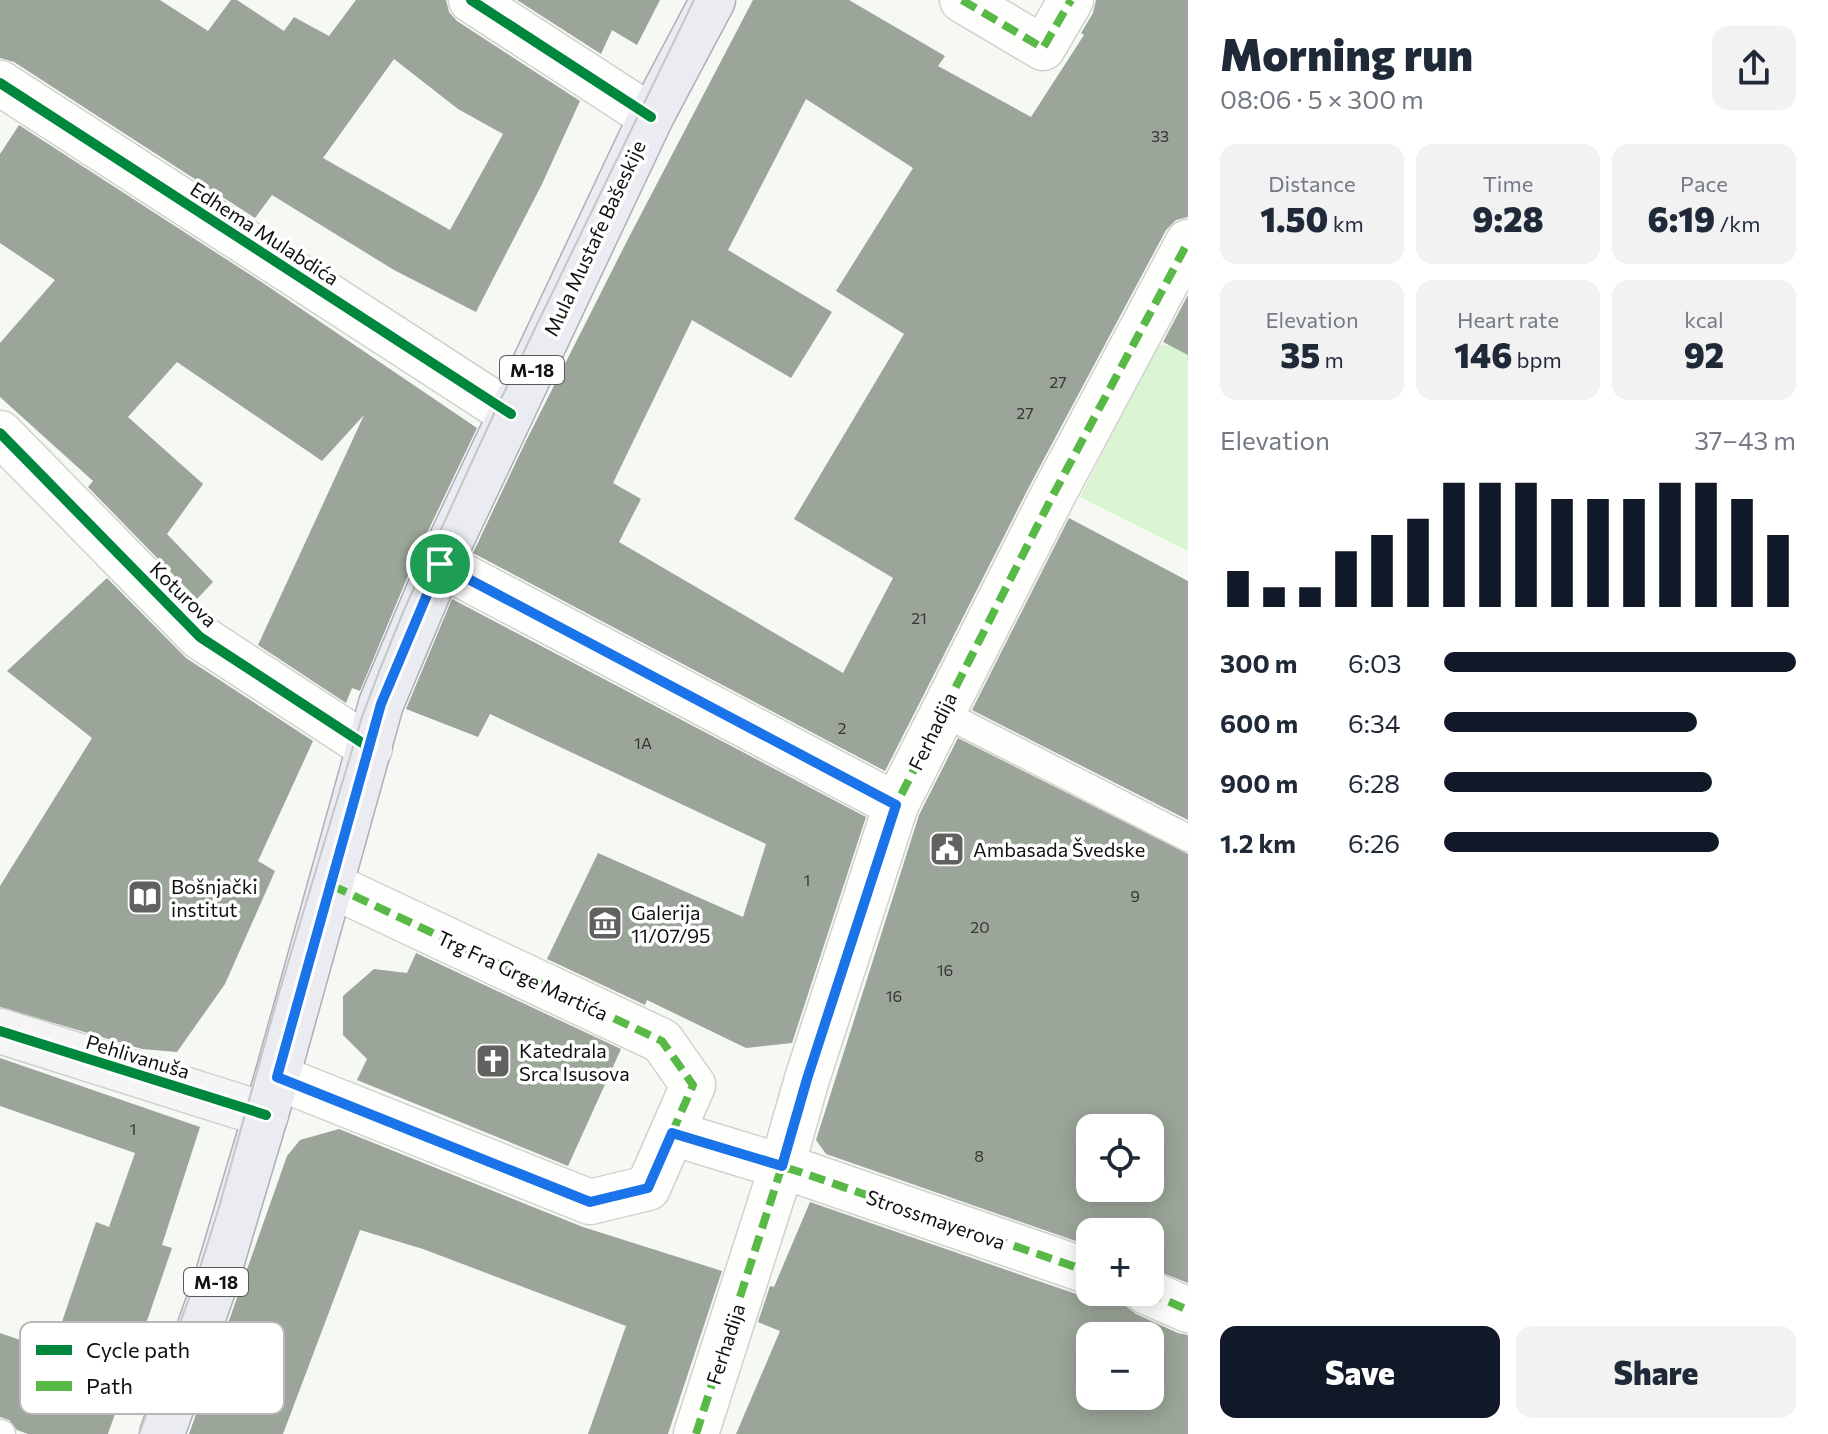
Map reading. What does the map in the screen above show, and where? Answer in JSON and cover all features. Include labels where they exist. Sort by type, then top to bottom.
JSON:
[{"type":"main road","name":"Mula Mustafe Bašeskije","points":[[202,1322],[272,1096],[381,704],[440,564],[651,117],[713,0]]},
{"type":"main road","name":"Mula Mustafe Bašeskije","points":[[162,1434],[169,1414]]},
{"type":"street","points":[[471,0],[651,117]]},
{"type":"street","points":[[962,0],[1043,48],[1071,0]]},
{"type":"street","name":"Edhema Mulabdića","points":[[0,83],[511,414]]},
{"type":"street","name":"Ferhadija","points":[[696,1434],[896,805],[941,712],[1188,242]]},
{"type":"street","name":"Koturova","points":[[0,433],[200,637],[370,748]]},
{"type":"street","points":[[440,564],[896,805]]},
{"type":"street","name":"Trg Fra Grge Martića","points":[[272,1096],[590,1202],[648,1188],[693,1085],[662,1041],[331,885]]},
{"type":"street","name":"Pehlivanuša","points":[[0,1031],[272,1096]]},
{"type":"street","points":[[672,1133],[782,1166]]},
{"type":"street","name":"Strossmayerova","points":[[782,1166],[1076,1267]]},
{"type":"street","points":[[1164,1299],[1188,1310]]},
{"type":"lane","points":[[941,712],[1188,838]]},
{"type":"green space","points":[[1158,345],[1170,345],[1188,355],[1188,551],[1080,497]]},
{"type":"building","points":[[0,0],[160,0],[208,31],[231,0],[237,0],[284,31],[294,17],[329,36],[356,0],[446,0],[449,12],[457,21],[580,101],[542,184],[476,312],[394,270],[272,195],[255,218],[14,62],[0,58]],"holes":[[[394,59],[458,109],[503,134],[450,230],[323,158]]]},
{"type":"building","points":[[517,0],[660,0],[637,45],[612,30],[601,54]]},
{"type":"building","points":[[753,0],[849,0],[945,56],[938,66],[1031,117],[1084,35],[1081,33],[1093,13],[1096,0],[1188,0],[1188,217],[1176,220],[1166,230],[1030,485],[885,771],[473,553],[628,239]],"holes":[[[806,99],[913,168],[836,291],[904,334],[794,519],[893,578],[843,673],[619,542],[641,499],[613,483],[692,320],[791,378],[832,312],[728,250]]]},
{"type":"building","points":[[19,125],[266,285],[477,428],[417,554],[360,691],[352,688],[346,703],[258,645],[364,415],[322,461],[177,362],[128,417],[203,484],[167,534],[213,582],[197,599],[88,487],[93,481],[0,397],[0,343],[55,280],[0,243],[0,154]]},
{"type":"building","points":[[1188,295],[1188,355],[1163,342]]},
{"type":"building","points":[[1069,518],[1188,581],[1188,820],[972,710]]},
{"type":"building","points":[[107,578],[186,658],[313,741],[258,861],[275,871],[225,984],[177,1052],[142,1049],[0,1007],[0,886],[92,738],[7,671]]},
{"type":"building","points":[[452,599],[866,817],[792,1043],[746,1048],[647,1000],[645,1005],[547,959],[598,853],[743,917],[766,844],[490,714],[478,737],[406,709]]},
{"type":"building","points":[[958,738],[1188,854],[1188,1283],[1164,1274],[1164,1218],[1076,1218],[1076,1241],[826,1154],[816,1140],[919,815]]},
{"type":"building","name":"Katedrala Srca Isusova","points":[[416,953],[621,1049],[568,1166],[357,1080],[367,1059],[343,1035],[343,996],[374,969],[407,973]]},
{"type":"building","points":[[0,1058],[200,1127],[162,1245],[172,1248],[147,1322],[62,1322],[96,1222],[109,1227],[135,1153],[0,1106]]},
{"type":"building","points":[[339,1129],[583,1227],[722,1271],[668,1434],[588,1434],[626,1326],[423,1249],[360,1230],[283,1434],[189,1434],[196,1414],[284,1414],[284,1322],[228,1322],[287,1156],[300,1140]]},
{"type":"building","points":[[810,1202],[1076,1294],[1076,1306],[1126,1306],[1154,1322],[1076,1322],[1076,1410],[1164,1410],[1164,1327],[1188,1335],[1188,1434],[736,1434],[780,1331],[758,1322],[770,1286],[774,1287]]},
{"type":"building","points":[[0,1333],[20,1340],[20,1414],[115,1414],[108,1434],[28,1434],[0,1417]]},
{"type":"tram line","points":[[180,1322],[220,1204],[279,993],[362,717],[380,669],[498,405],[694,0]]},
{"type":"tram line","points":[[139,1434],[146,1414]]},
{"type":"marked path","points":[[962,0],[1043,48],[1071,0]]},
{"type":"marked path","points":[[696,1434],[896,805],[1052,497],[1188,242]]},
{"type":"marked path","points":[[440,564],[896,805]]},
{"type":"marked path","points":[[277,1077],[590,1202],[648,1188],[693,1085],[662,1041],[331,885]]},
{"type":"marked path","points":[[672,1133],[800,1172],[1076,1267]]},
{"type":"marked path","points":[[1164,1299],[1188,1310]]},
{"type":"cycle path","points":[[471,0],[651,117]]},
{"type":"cycle path","points":[[0,83],[511,414]]},
{"type":"cycle path","points":[[0,433],[200,637],[370,748]]},
{"type":"cycle path","points":[[0,1031],[266,1115]]},
{"type":"place","name":"Ambasada Švedske","points":[[947,849]]},
{"type":"place","name":"Bošnjački institut","points":[[145,897]]},
{"type":"place","name":"Galerija 11/07/95","points":[[605,923]]},
{"type":"place","name":"Katedrala Srca Isusova","points":[[493,1061]]},
{"type":"route","points":[[440,564],[896,805],[782,1166],[672,1133],[648,1188],[590,1202],[277,1077],[381,704],[440,564]]}]
